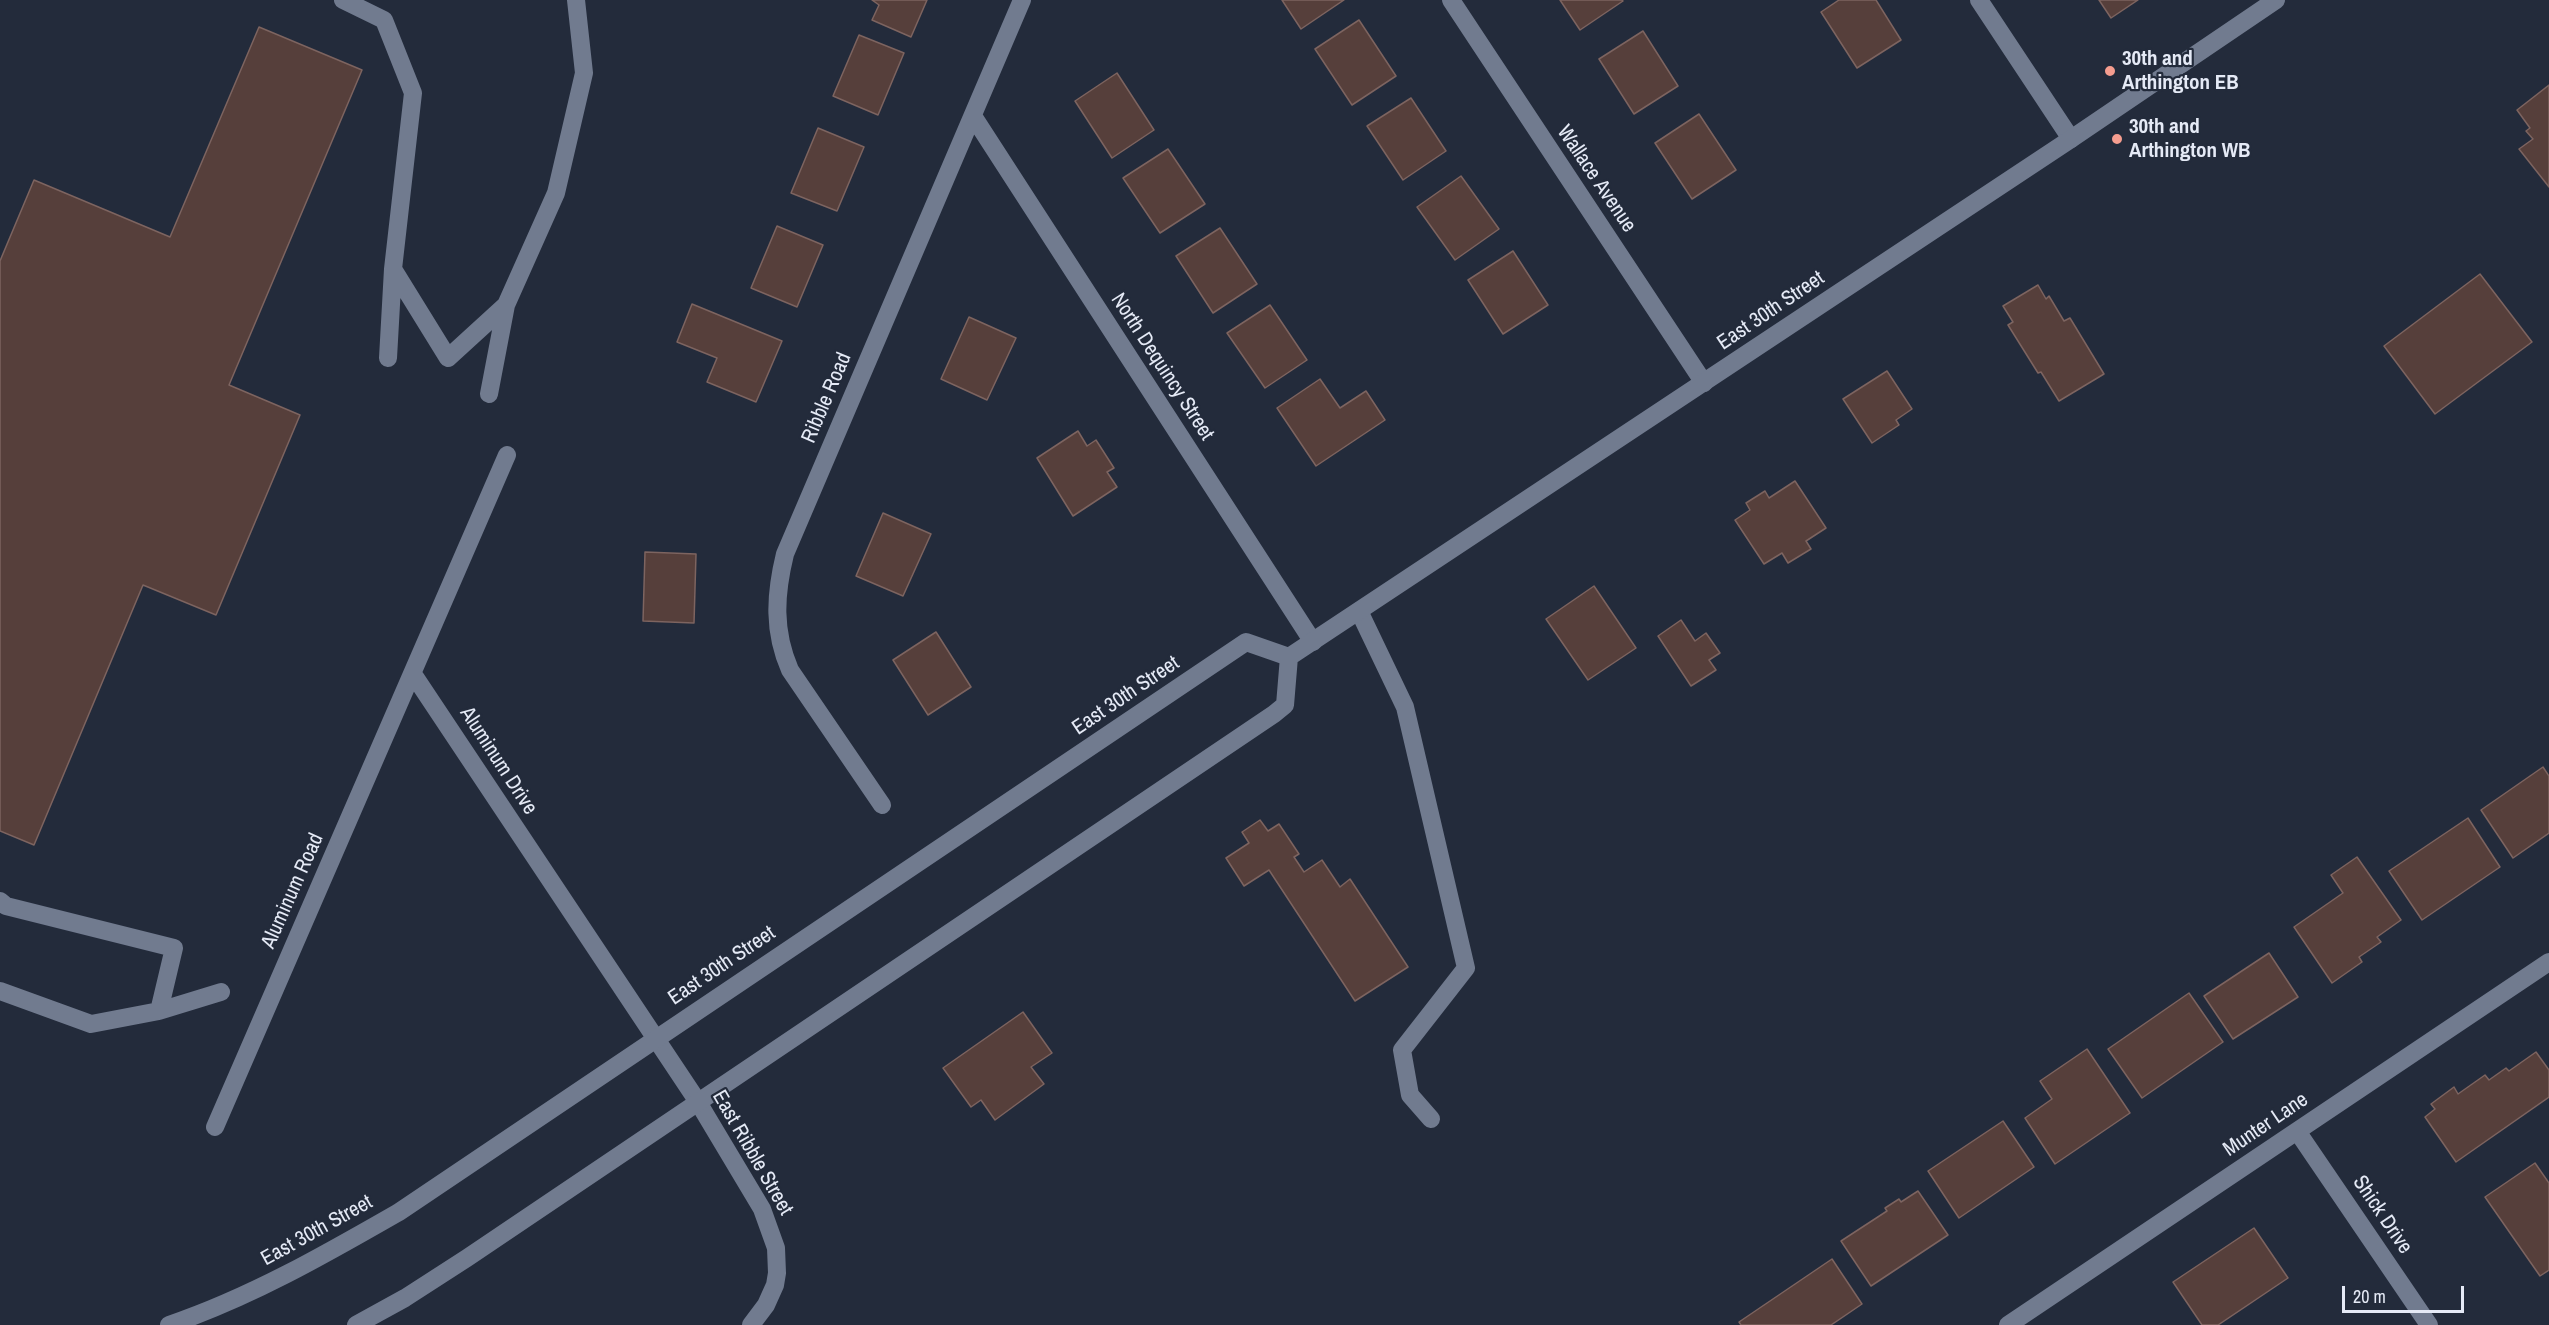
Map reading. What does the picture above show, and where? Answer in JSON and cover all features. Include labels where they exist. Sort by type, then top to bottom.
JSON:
[{"type":"street","points":[[343,0],[384,20],[413,93],[393,269],[388,358]]},
{"type":"street","points":[[489,393],[507,305],[555,193],[584,73],[576,0]]},
{"type":"street","name":"Ribble Road","points":[[882,805],[790,670],[782,653],[776,597],[785,554],[1022,0]]},
{"type":"street","name":"Wallace Avenue","points":[[1451,0],[1704,383]]},
{"type":"street","points":[[1979,0],[2071,139]]},
{"type":"street","name":"East 30th Street","points":[[169,1325],[207,1312],[272,1282],[399,1212],[1246,642],[1289,657],[2071,139],[2272,1]]},
{"type":"street","name":"North Dequincy Street","points":[[973,116],[1312,642]]},
{"type":"street","points":[[393,269],[448,358],[507,305]]},
{"type":"street","points":[[413,674],[507,455]]},
{"type":"street","points":[[1359,611],[1405,707],[1466,968],[1402,1050],[1410,1095],[1431,1119]]},
{"type":"street","points":[[356,1325],[405,1298],[467,1258],[1285,705],[1289,657]]},
{"type":"street","name":"Aluminum Drive","points":[[413,674],[677,1072]]},
{"type":"street","name":"Aluminum Road","points":[[214,1127],[413,674]]},
{"type":"street","points":[[0,901],[6,906],[174,948],[159,1011]]},
{"type":"street","name":"Munter Lane","points":[[2008,1325],[2549,962]]},
{"type":"street","points":[[0,991],[90,1024],[159,1011],[220,992]]},
{"type":"street","name":"East Ribble Street","points":[[677,1072],[746,1180],[765,1218],[776,1248],[775,1285],[760,1316],[751,1325]]},
{"type":"street","name":"Shick Drive","points":[[2297,1131],[2429,1325]]},
{"type":"building","points":[[872,0],[927,0],[911,37],[872,20],[879,5]]},
{"type":"building","points":[[1282,0],[1344,0],[1301,29]]},
{"type":"building","points":[[1560,0],[1622,0],[1623,1],[1580,30]]},
{"type":"building","points":[[1839,0],[1876,0],[1901,40],[1857,68],[1821,12]]},
{"type":"building","points":[[2099,0],[2138,0],[2111,18]]},
{"type":"building","points":[[1359,20],[1396,76],[1352,105],[1315,49]]},
{"type":"building","points":[[259,27],[362,70],[229,385],[300,415],[216,615],[143,585],[34,845],[0,831],[0,261],[34,180],[170,237]]},
{"type":"building","points":[[1643,31],[1678,86],[1634,114],[1599,59]]},
{"type":"building","points":[[859,35],[904,53],[878,115],[833,96]]},
{"type":"building","points":[[1117,73],[1154,130],[1112,158],[1075,101]]},
{"type":"building","points":[[2549,85],[2549,187],[2519,149],[2533,139],[2526,131],[2530,128],[2517,110]]},
{"type":"building","points":[[1411,98],[1446,151],[1403,180],[1367,126]]},
{"type":"building","points":[[1699,114],[1736,170],[1692,199],[1655,143]]},
{"type":"building","points":[[818,128],[864,147],[837,211],[791,193]]},
{"type":"building","points":[[1168,149],[1205,204],[1160,233],[1123,178]]},
{"type":"building","points":[[1461,176],[1499,229],[1455,260],[1417,207]]},
{"type":"building","points":[[777,226],[823,245],[797,307],[751,288]]},
{"type":"building","points":[[1220,228],[1257,284],[1213,313],[1176,256]]},
{"type":"building","points":[[1513,251],[1548,305],[1503,334],[1468,280]]},
{"type":"building","points":[[2480,274],[2532,342],[2435,414],[2384,346]]},
{"type":"building","points":[[2038,285],[2046,299],[2049,296],[2064,321],[2070,318],[2104,374],[2059,401],[2041,372],[2038,373],[2008,325],[2013,322],[2003,306]]},
{"type":"building","points":[[692,304],[782,341],[756,402],[707,382],[717,358],[677,342]]},
{"type":"building","points":[[1270,305],[1307,360],[1265,388],[1227,333]]},
{"type":"building","points":[[969,317],[1016,338],[987,400],[941,379]]},
{"type":"building","points":[[1887,371],[1912,409],[1896,420],[1899,425],[1872,443],[1843,399]]},
{"type":"building","points":[[1320,379],[1340,408],[1366,391],[1385,420],[1316,466],[1277,408]]},
{"type":"building","points":[[1078,431],[1087,446],[1096,440],[1114,468],[1107,472],[1117,487],[1073,516],[1037,458]]},
{"type":"building","points":[[1795,481],[1826,528],[1806,541],[1811,549],[1788,563],[1782,553],[1764,564],[1735,520],[1750,510],[1746,503],[1765,491],[1769,498]]},
{"type":"building","points":[[883,513],[931,534],[903,596],[856,576]]},
{"type":"building","points":[[645,552],[696,554],[694,623],[643,621]]},
{"type":"building","points":[[1594,586],[1636,648],[1588,680],[1546,619]]},
{"type":"building","points":[[1681,620],[1695,641],[1706,633],[1720,653],[1709,660],[1716,670],[1691,686],[1658,636]]},
{"type":"building","points":[[936,632],[971,687],[928,715],[893,660]]},
{"type":"building","points":[[2543,767],[2549,776],[2549,833],[2513,858],[2481,810]]},
{"type":"building","points":[[2468,818],[2500,867],[2422,920],[2389,871]]},
{"type":"building","points":[[1260,820],[1268,831],[1279,824],[1299,854],[1294,857],[1304,872],[1322,860],[1340,887],[1350,879],[1408,967],[1355,1001],[1269,870],[1244,886],[1226,858],[1249,843],[1242,832]]},
{"type":"building","points":[[2357,857],[2401,920],[2377,937],[2381,942],[2359,957],[2362,962],[2332,983],[2294,927],[2343,893],[2331,875]]},
{"type":"building","points":[[2269,953],[2298,997],[2233,1039],[2204,996]]},
{"type":"building","points":[[2189,993],[2223,1042],[2142,1098],[2108,1049]]},
{"type":"building","points":[[1023,1012],[1052,1053],[1031,1067],[1044,1084],[995,1120],[981,1100],[971,1107],[943,1068]]},
{"type":"building","points":[[2087,1049],[2130,1113],[2055,1164],[2025,1118],[2052,1099],[2040,1081]]},
{"type":"building","points":[[2536,1052],[2549,1070],[2549,1097],[2456,1162],[2425,1117],[2435,1109],[2431,1104],[2454,1087],[2458,1094],[2485,1075],[2489,1080],[2506,1068],[2509,1071]]},
{"type":"building","points":[[2003,1121],[2034,1167],[1959,1218],[1928,1171]]},
{"type":"building","points":[[2535,1163],[2549,1183],[2549,1270],[2540,1276],[2485,1197]]},
{"type":"building","points":[[1918,1191],[1948,1235],[1871,1286],[1841,1241],[1887,1211],[1885,1208],[1899,1199],[1901,1202]]},
{"type":"building","points":[[2254,1228],[2288,1278],[2218,1325],[2202,1325],[2173,1282]]},
{"type":"building","points":[[1832,1259],[1862,1304],[1831,1325],[1741,1325],[1739,1322]]},
{"type":"place","name":"30th and Arthington EB","points":[[2110,71]]},
{"type":"place","name":"30th and Arthington WB","points":[[2117,139]]}]
